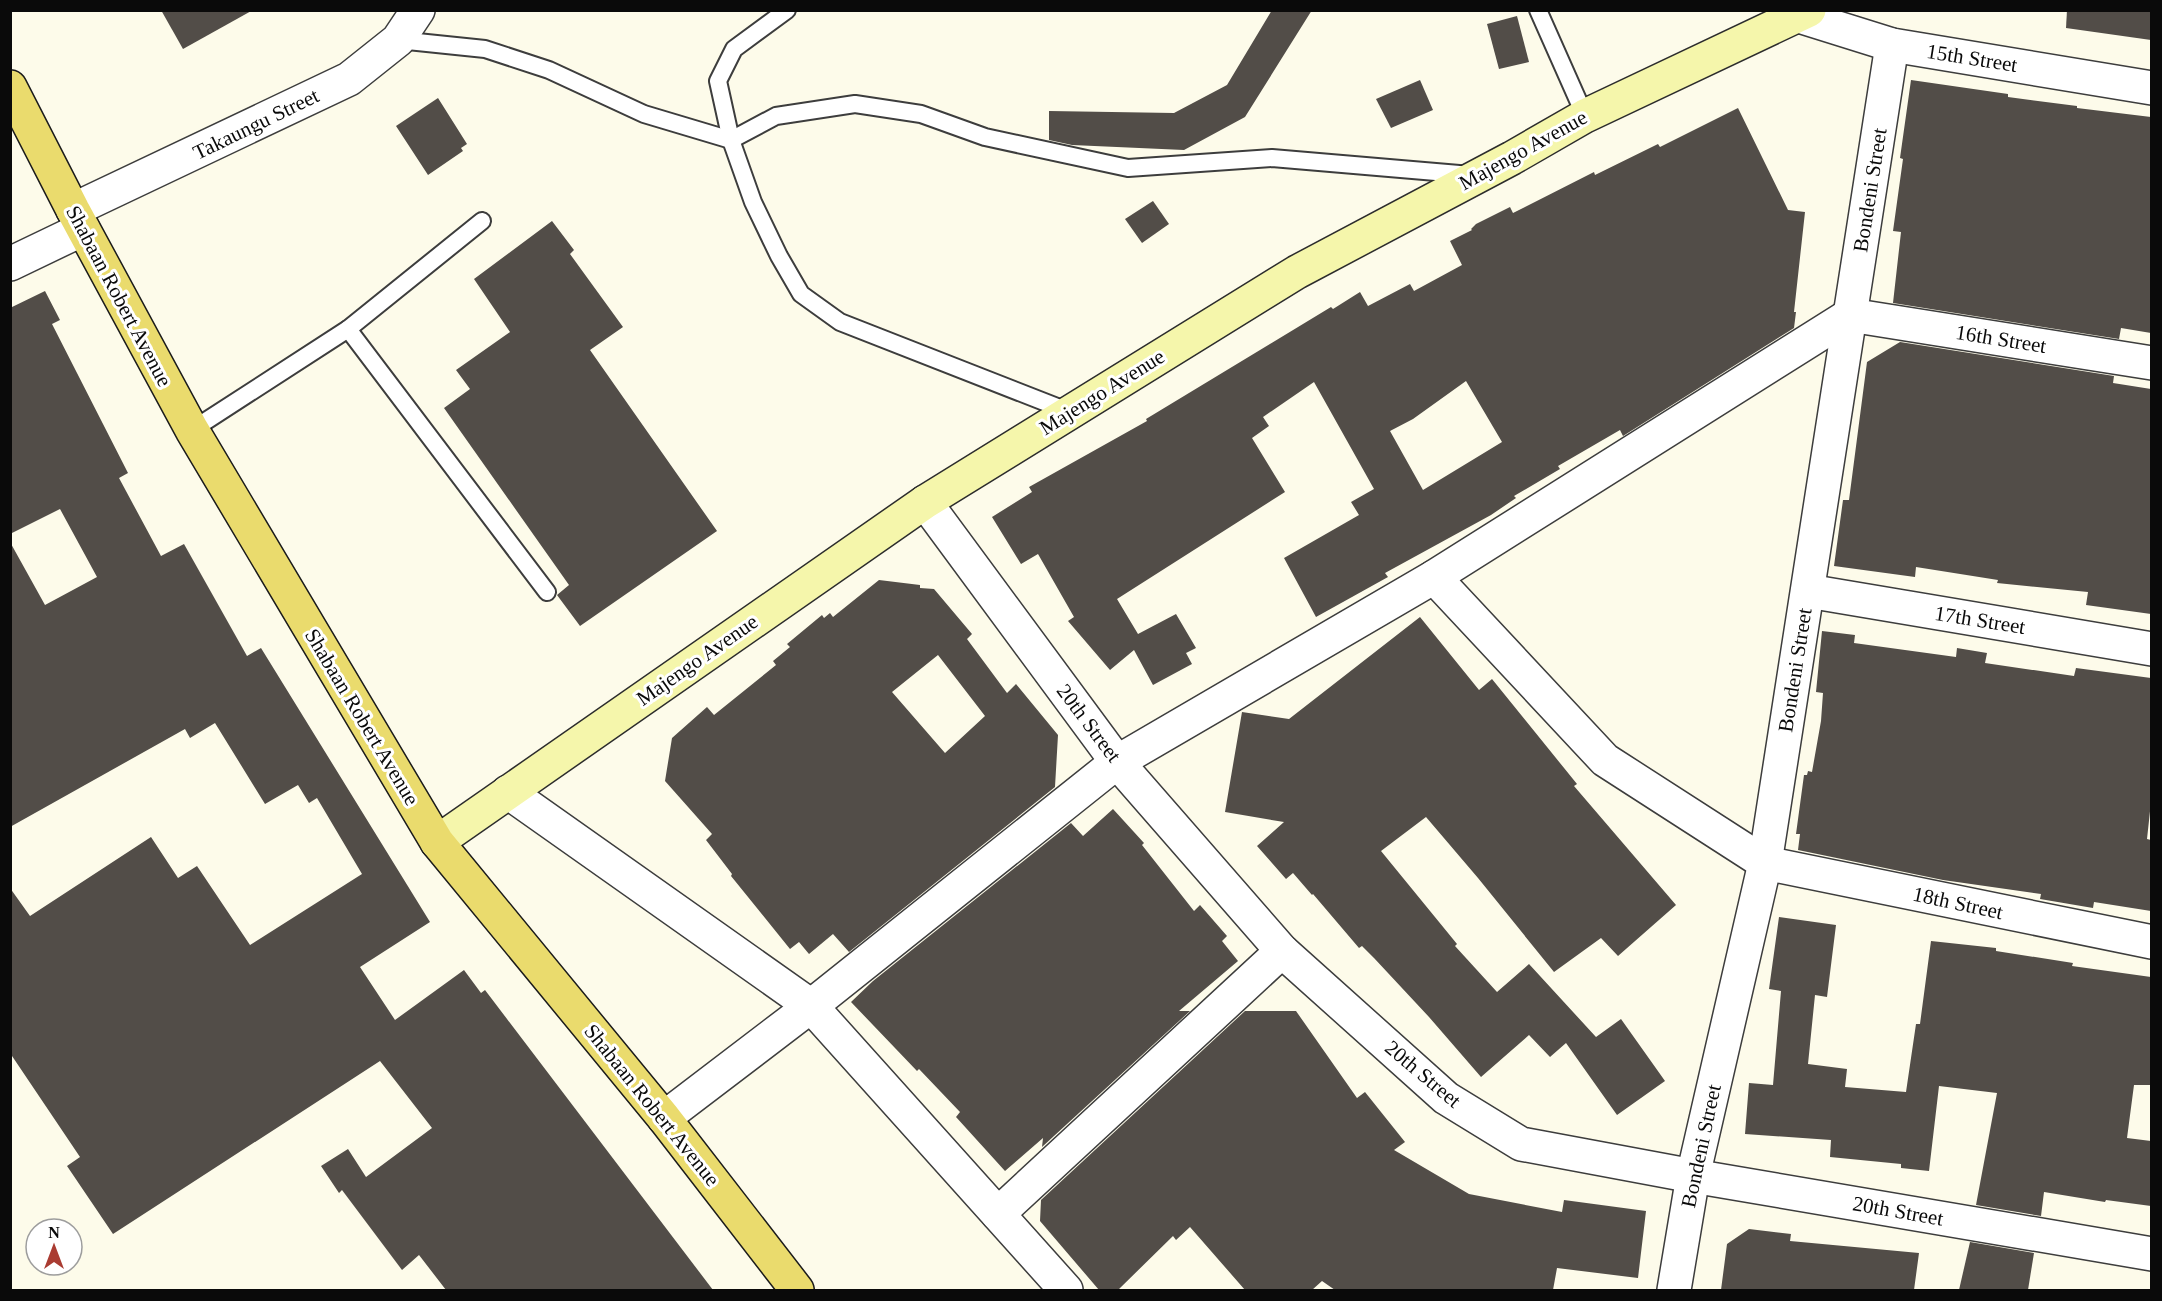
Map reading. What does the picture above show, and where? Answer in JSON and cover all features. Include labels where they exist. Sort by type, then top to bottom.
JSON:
[{"type":"main road","name":"Shabaan Robert Avenue","points":[[10,87],[78,220],[192,430],[436,842],[664,1118],[797,1290]]},
{"type":"street","name":"Takaungu Street","points":[[10,264],[78,220],[350,79],[398,40],[418,10]]},
{"type":"street","name":"Majengo Avenue","points":[[436,842],[925,502],[1297,272],[1585,116],[1802,13]]},
{"type":"street","name":"15th Street","points":[[1802,13],[1892,45],[2151,88]]},
{"type":"street","name":"Bondeni Street","points":[[1674,1290],[1692,1176],[1765,863],[1892,45]]},
{"type":"street","name":"16th Street","points":[[1850,315],[2151,363]]},
{"type":"street","points":[[664,1118],[811,1005],[1117,762],[1434,577],[1850,315]]},
{"type":"street","name":"20th Street","points":[[925,502],[1117,762],[1282,951],[1446,1098],[1521,1144],[1692,1176],[2151,1254]]},
{"type":"street","points":[[1434,577],[1605,759],[1765,863]]},
{"type":"street","name":"17th Street","points":[[1808,591],[2151,648]]},
{"type":"street","points":[[508,792],[811,1005],[1066,1290]]},
{"type":"street","name":"18th Street","points":[[1765,863],[2151,942]]},
{"type":"street","points":[[998,1214],[1282,951]]},
{"type":"lane","points":[[787,10],[734,49],[718,81],[731,140],[753,202],[779,256],[801,294],[840,322],[1070,412]]},
{"type":"lane","points":[[1538,10],[1585,116]]},
{"type":"lane","points":[[398,40],[485,49],[549,70],[644,114],[731,140],[776,116],[855,104],[921,114],[985,138],[1128,168],[1272,158],[1478,175]]},
{"type":"lane","points":[[192,430],[348,329],[482,221]]},
{"type":"lane","points":[[348,329],[547,592]]},
{"type":"building","points":[[161,10],[253,10],[183,49]]},
{"type":"building","points":[[1272,10],[1312,10],[1245,117],[1184,150],[1072,145],[1049,140],[1049,111],[1174,113],[1227,85]]},
{"type":"building","points":[[2067,10],[2151,10],[2151,40],[2066,28]]},
{"type":"building","points":[[1517,16],[1529,62],[1499,69],[1487,24]]},
{"type":"building","points":[[1420,80],[1433,110],[1391,128],[1376,99]]},
{"type":"building","points":[[1911,80],[2008,94],[2008,97],[2077,106],[2077,108],[2151,117],[2151,333],[2121,328],[2119,339],[1893,303],[1901,232],[1893,231]]},
{"type":"building","points":[[438,98],[467,144],[461,148],[463,151],[428,175],[396,126]]},
{"type":"building","points":[[1738,108],[1788,210],[1805,212],[1794,328],[1623,436],[1620,430],[1558,466],[1560,469],[1514,496],[1516,498],[1491,515],[1385,573],[1388,577],[1316,617],[1284,558],[1359,515],[1351,502],[1374,489],[1314,382],[1263,417],[1269,426],[1252,438],[1285,492],[1117,599],[1138,634],[1176,614],[1196,648],[1186,653],[1192,664],[1153,685],[1134,650],[1110,670],[1068,621],[1074,617],[1038,554],[1021,564],[992,517],[1032,492],[1029,487],[1147,421],[1146,419],[1331,307],[1333,309],[1360,292],[1368,306],[1410,284],[1414,291],[1462,265],[1450,241],[1472,230],[1476,224],[1510,207],[1513,213],[1594,172],[1595,175],[1658,144],[1660,147]],"holes":[[[1466,381],[1502,442],[1423,490],[1390,431],[1413,419]]]},
{"type":"building","points":[[1153,201],[1169,224],[1142,243],[1125,219]]},
{"type":"building","points":[[552,221],[574,250],[570,254],[623,327],[590,350],[717,531],[580,626],[557,595],[569,585],[444,408],[470,389],[456,370],[510,332],[474,279]]},
{"type":"building","points":[[45,291],[60,320],[52,324],[128,473],[119,478],[161,556],[184,544],[247,656],[261,648],[430,922],[360,967],[395,1020],[464,970],[481,993],[485,990],[713,1290],[446,1290],[419,1255],[402,1270],[342,1190],[339,1193],[321,1166],[348,1149],[366,1177],[432,1128],[380,1061],[113,1234],[67,1166],[80,1157],[10,1053],[10,888],[30,916],[151,837],[178,878],[197,866],[250,945],[362,874],[317,798],[309,803],[298,785],[265,804],[215,723],[190,738],[185,729],[10,827],[10,542],[45,605],[97,577],[60,509],[10,534],[10,308]]},
{"type":"building","points":[[1900,342],[2114,376],[2113,383],[2151,389],[2151,614],[2086,605],[2088,592],[1997,583],[1998,580],[1916,567],[1915,577],[1834,566],[1843,500],[1849,500],[1867,362]]},
{"type":"building","points":[[879,580],[934,589],[972,634],[967,639],[1007,693],[1016,684],[1058,735],[1055,787],[849,952],[833,934],[809,954],[799,942],[790,949],[731,876],[732,874],[706,840],[712,834],[665,781],[672,738],[707,707],[714,715],[776,665],[773,661],[790,647],[787,644],[822,615],[824,618],[830,613],[833,617]],"holes":[[[938,655],[985,716],[945,753],[892,692]]]},
{"type":"building","points":[[1420,617],[1479,690],[1492,679],[1577,784],[1574,786],[1676,905],[1618,956],[1601,938],[1554,972],[1426,817],[1381,851],[1457,944],[1455,946],[1497,992],[1529,964],[1596,1037],[1621,1019],[1665,1081],[1617,1115],[1566,1043],[1550,1057],[1529,1035],[1481,1077],[1429,1017],[1362,946],[1359,948],[1293,873],[1286,879],[1257,846],[1284,822],[1225,812],[1242,712],[1289,719]]},
{"type":"building","points":[[1822,631],[1855,635],[1854,643],[1956,657],[1957,648],[1987,653],[1985,663],[2074,676],[2076,668],[2151,678],[2151,802],[2147,839],[2151,840],[2151,911],[2094,902],[2093,908],[2040,899],[2041,894],[1943,880],[1798,850],[1800,834],[1796,834],[1804,775],[1807,775],[1808,771],[1812,772],[1821,721],[1823,693],[1816,692]]},
{"type":"building","points":[[1113,809],[1144,843],[1142,845],[1194,911],[1200,905],[1227,936],[1222,941],[1238,961],[1179,1011],[1190,1011],[1042,1147],[1043,1138],[1005,1171],[956,1117],[960,1112],[851,1002],[873,981],[1071,823],[1083,836]]},
{"type":"building","points":[[1779,917],[1836,925],[1827,997],[1815,995],[1808,1064],[1847,1069],[1845,1087],[1906,1092],[1916,1024],[1920,1024],[1931,941],[1996,948],[1996,951],[2073,963],[2072,966],[2151,977],[2151,1085],[2134,1085],[2127,1138],[2151,1141],[2151,1206],[2106,1200],[2105,1202],[2044,1192],[2041,1216],[1976,1205],[1997,1093],[1939,1086],[1929,1171],[1901,1168],[1901,1164],[1830,1157],[1831,1140],[1745,1134],[1749,1083],[1773,1085],[1781,991],[1769,989]]},
{"type":"building","points":[[1245,1011],[1296,1011],[1357,1098],[1365,1092],[1405,1142],[1394,1150],[1469,1194],[1562,1212],[1564,1200],[1646,1211],[1638,1278],[1557,1268],[1553,1290],[1335,1290],[1322,1281],[1312,1290],[1245,1290],[1190,1227],[1176,1240],[1173,1236],[1118,1290],[1099,1290],[1040,1221],[1041,1200]]},
{"type":"building","points":[[1749,1229],[1791,1234],[1790,1241],[1919,1253],[1914,1290],[1721,1290],[1727,1244]]},
{"type":"building","points":[[1970,1242],[2034,1253],[2028,1290],[1959,1290]]}]
